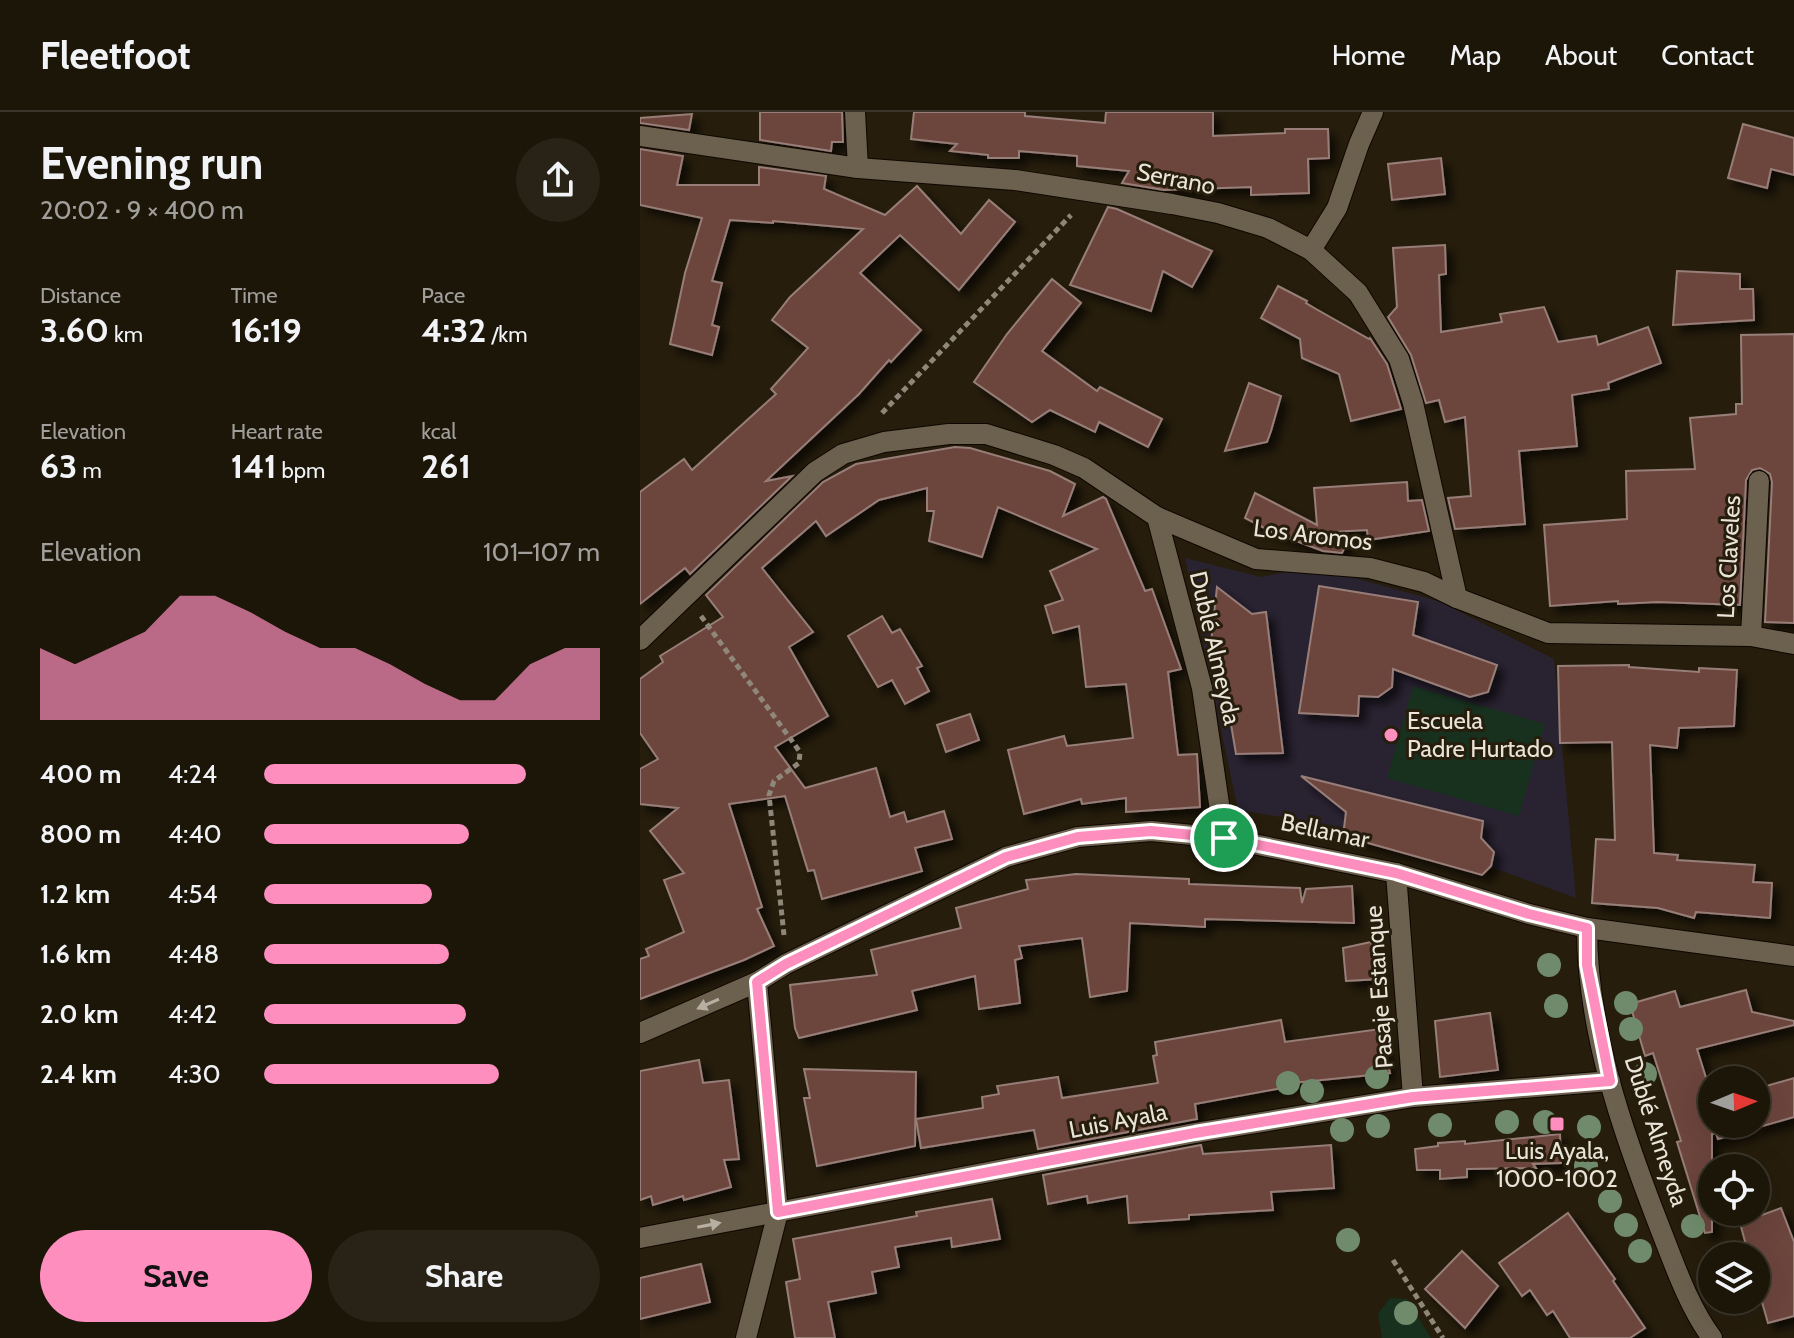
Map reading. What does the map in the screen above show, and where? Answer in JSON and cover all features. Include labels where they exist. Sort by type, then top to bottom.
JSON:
[{"type":"street","points":[[855,112],[858,168]]},
{"type":"street","points":[[1311,250],[1337,208],[1373,112]]},
{"type":"street","name":"Serrano","points":[[640,136],[858,168],[1015,180],[1093,191],[1218,213],[1268,228],[1311,250],[1358,293],[1399,359],[1413,403],[1457,598]]},
{"type":"street","name":"Los Aromos","points":[[640,640],[793,490],[843,454],[884,442],[949,434],[986,434],[1084,468],[1157,517],[1256,559],[1370,568],[1424,582],[1548,633],[1751,636],[1794,644]]},
{"type":"street","name":"Los Claveles","points":[[1751,636],[1759,481]]},
{"type":"street","name":"Dublé Almeyda","points":[[1157,517],[1202,688],[1224,838]]},
{"type":"street","name":"Bellamar","points":[[640,1033],[757,982],[786,964],[972,872],[1042,846],[1115,833],[1188,833],[1224,838],[1396,873],[1529,914],[1587,928],[1794,956]]},
{"type":"street","name":"Pasaje Estanque","points":[[1396,873],[1413,1097]]},
{"type":"street","name":"Dublé Almeyda","points":[[1587,928],[1587,965],[1610,1081],[1639,1174],[1676,1268],[1700,1321],[1712,1338]]},
{"type":"street","points":[[746,1338],[778,1212],[757,982]]},
{"type":"street","name":"Luis Ayala","points":[[640,1238],[1195,1133],[1413,1097],[1610,1081]]},
{"type":"path","points":[[875,420],[1093,191]]},
{"type":"path","points":[[687,596],[800,752],[799,763],[774,781],[769,795],[786,964]]},
{"type":"path","points":[[1393,1260],[1443,1338]]},
{"type":"shaded area","name":"Escuela Padre Hurtado","points":[[1185,558],[1261,577],[1307,568],[1351,577],[1438,601],[1554,659],[1576,898],[1414,839],[1238,810]]},
{"type":"green space","points":[[1413,686],[1545,724],[1519,816],[1387,778]]},
{"type":"green space","points":[[1390,1298],[1407,1299],[1431,1338],[1382,1338],[1378,1314]]},
{"type":"building","points":[[760,112],[842,112],[843,142],[832,142],[831,151],[760,140]]},
{"type":"building","points":[[914,112],[1025,112],[1025,116],[1105,123],[1106,112],[1213,112],[1213,136],[1285,133],[1285,129],[1328,129],[1329,158],[1308,159],[1309,193],[1251,195],[1251,187],[1164,190],[1122,183],[1129,171],[1077,166],[1077,156],[1019,151],[1019,158],[988,158],[988,155],[950,151],[957,144],[911,139]]},
{"type":"building","points":[[692,114],[689,130],[640,123],[640,118]]},
{"type":"building","points":[[1743,124],[1794,138],[1794,175],[1771,169],[1767,188],[1728,178]]},
{"type":"building","points":[[640,149],[683,156],[677,185],[759,185],[759,167],[826,176],[824,189],[885,215],[917,186],[961,234],[989,200],[1015,222],[959,290],[900,235],[860,273],[921,330],[859,394],[766,481],[792,476],[690,574],[685,568],[640,604],[640,492],[684,459],[692,470],[776,394],[771,389],[808,348],[772,320],[790,297],[863,229],[730,220],[712,281],[722,283],[712,325],[719,327],[712,355],[670,344],[685,273],[702,218],[640,205]]},
{"type":"building","points":[[1441,158],[1445,194],[1392,200],[1388,164]]},
{"type":"building","points":[[1108,207],[1212,251],[1192,287],[1163,271],[1151,311],[1070,285]]},
{"type":"building","points":[[1445,245],[1446,274],[1439,275],[1441,332],[1502,322],[1500,314],[1544,307],[1558,342],[1596,336],[1598,345],[1648,327],[1661,363],[1608,383],[1609,389],[1572,395],[1577,446],[1519,451],[1525,524],[1455,529],[1448,498],[1471,496],[1465,417],[1445,422],[1439,400],[1426,403],[1411,355],[1388,317],[1397,307],[1393,248]]},
{"type":"building","points":[[1677,271],[1740,274],[1740,289],[1753,289],[1754,320],[1673,325]]},
{"type":"building","points":[[1052,279],[1081,303],[1042,351],[1097,391],[1100,387],[1162,419],[1148,447],[1099,422],[1095,432],[1050,410],[1032,422],[974,382],[1007,334]]},
{"type":"building","points":[[1278,286],[1370,338],[1387,364],[1401,409],[1351,421],[1339,374],[1302,358],[1300,339],[1261,318]]},
{"type":"building","points":[[1794,334],[1794,623],[1765,622],[1772,482],[1770,474],[1760,468],[1752,470],[1746,480],[1740,605],[1618,604],[1618,601],[1550,606],[1544,525],[1627,519],[1626,471],[1695,469],[1690,418],[1736,414],[1736,404],[1742,404],[1741,335]]},
{"type":"building","points":[[1249,383],[1281,396],[1271,431],[1267,442],[1225,451]]},
{"type":"building","points":[[955,447],[970,448],[1050,471],[1075,484],[1063,516],[1103,497],[1106,499],[1145,591],[1152,589],[1181,669],[1168,672],[1178,755],[1197,754],[1200,807],[1126,812],[1126,798],[1082,804],[1081,799],[1024,814],[1008,750],[1064,736],[1067,746],[1133,738],[1126,684],[1086,687],[1079,626],[1053,633],[1045,606],[1063,600],[1050,571],[1097,549],[998,507],[982,557],[929,541],[934,511],[927,511],[927,488],[879,500],[826,536],[816,521],[762,568],[813,632],[789,647],[828,716],[775,747],[805,788],[876,768],[890,817],[904,812],[907,822],[944,811],[952,839],[915,848],[922,871],[822,899],[814,870],[808,871],[785,796],[729,804],[762,907],[757,909],[774,946],[640,999],[640,959],[649,956],[646,949],[684,932],[664,880],[684,873],[650,831],[678,808],[640,804],[640,769],[658,759],[640,733],[640,679],[663,662],[660,656],[723,617],[706,595],[823,482],[856,464]]},
{"type":"building","points":[[1407,482],[1408,501],[1422,500],[1429,531],[1368,540],[1367,530],[1331,532],[1348,541],[1342,553],[1323,551],[1245,518],[1255,493],[1317,525],[1314,488]]},
{"type":"building","points":[[1319,586],[1418,602],[1413,635],[1497,665],[1488,692],[1470,697],[1393,669],[1392,687],[1378,697],[1359,696],[1358,716],[1299,713]]},
{"type":"building","points":[[1217,587],[1252,614],[1266,612],[1283,753],[1236,754],[1220,659],[1209,661]]},
{"type":"building","points":[[882,616],[892,633],[900,629],[922,666],[917,668],[929,691],[905,704],[892,680],[878,687],[848,636]]},
{"type":"building","points":[[1629,665],[1699,672],[1699,668],[1737,670],[1734,726],[1679,728],[1677,748],[1650,745],[1654,853],[1678,855],[1677,860],[1755,865],[1753,882],[1772,883],[1770,918],[1696,912],[1694,918],[1658,908],[1592,903],[1596,839],[1615,840],[1612,742],[1560,743],[1558,666]]},
{"type":"building","points":[[970,714],[979,740],[946,752],[937,725]]},
{"type":"building","points":[[1301,776],[1483,821],[1481,838],[1494,852],[1491,866],[1482,875],[1343,836],[1346,812]]},
{"type":"building","points":[[1076,874],[1189,879],[1189,884],[1300,888],[1302,903],[1306,889],[1352,886],[1354,923],[1205,919],[1205,927],[1130,923],[1127,991],[1090,997],[1082,938],[1019,946],[1022,958],[1015,960],[1020,1003],[979,1009],[975,976],[912,991],[917,1010],[799,1038],[790,985],[877,975],[871,950],[961,928],[956,908],[1028,889],[1026,880]]},
{"type":"building","points":[[1371,942],[1380,979],[1346,981],[1343,948]]},
{"type":"building","points":[[1746,990],[1752,1012],[1794,1021],[1794,1025],[1697,1049],[1702,1066],[1698,1066],[1698,1138],[1712,1138],[1712,1154],[1698,1154],[1698,1210],[1677,1142],[1681,1141],[1653,1053],[1645,1056],[1630,1004],[1675,991],[1680,1007]]},
{"type":"building","points":[[1490,1013],[1498,1070],[1440,1077],[1435,1021]]},
{"type":"building","points":[[1281,1020],[1285,1042],[1380,1029],[1390,1073],[1292,1083],[1293,1086],[1195,1104],[1197,1119],[1038,1149],[1034,1130],[921,1148],[916,1119],[983,1108],[982,1097],[999,1094],[997,1086],[1058,1077],[1062,1098],[1158,1083],[1153,1056],[1157,1055],[1155,1042]]},
{"type":"building","points":[[699,1060],[703,1083],[729,1080],[739,1159],[724,1160],[731,1187],[653,1205],[651,1196],[640,1200],[640,1071]]},
{"type":"building","points":[[804,1069],[916,1072],[915,1146],[817,1166],[804,1098],[810,1098]]},
{"type":"building","points":[[1794,1078],[1794,1117],[1770,1124],[1770,1085]]},
{"type":"building","points":[[1560,1134],[1561,1163],[1533,1164],[1536,1168],[1467,1169],[1467,1177],[1440,1179],[1440,1170],[1417,1170],[1415,1149],[1438,1146],[1438,1143],[1465,1141],[1465,1144]]},
{"type":"building","points":[[1201,1145],[1203,1154],[1331,1145],[1334,1188],[1271,1192],[1273,1210],[1189,1215],[1189,1219],[1129,1223],[1127,1196],[1088,1203],[1087,1196],[1048,1204],[1043,1175]]},
{"type":"building","points":[[992,1199],[1000,1239],[952,1247],[951,1238],[895,1247],[899,1267],[872,1272],[876,1293],[828,1302],[835,1338],[795,1338],[786,1282],[800,1279],[793,1239]]},
{"type":"building","points":[[1781,1208],[1794,1242],[1794,1316],[1768,1323],[1765,1314],[1770,1314],[1770,1242],[1745,1242],[1741,1226],[1770,1226],[1770,1212]]},
{"type":"building","points":[[1568,1213],[1645,1328],[1630,1338],[1570,1338],[1553,1311],[1547,1315],[1530,1290],[1522,1296],[1499,1263]]},
{"type":"building","points":[[1703,1226],[1712,1226],[1712,1232],[1705,1233]]},
{"type":"building","points":[[1462,1251],[1498,1286],[1465,1328],[1425,1289]]},
{"type":"building","points":[[701,1264],[710,1302],[640,1319],[640,1278]]},
{"type":"place","name":"Escuela Padre Hurtado","points":[[1391,735]]},
{"type":"place","name":"Luis Ayala, 1000-1002","points":[[1557,1124]]},
{"type":"route","points":[[1151,831],[1224,838],[1396,873],[1529,914],[1587,928],[1587,965],[1610,1081],[1413,1097],[1195,1133],[778,1212],[757,982],[786,964],[1006,857],[1078,837],[1115,833],[1151,831]]}]
